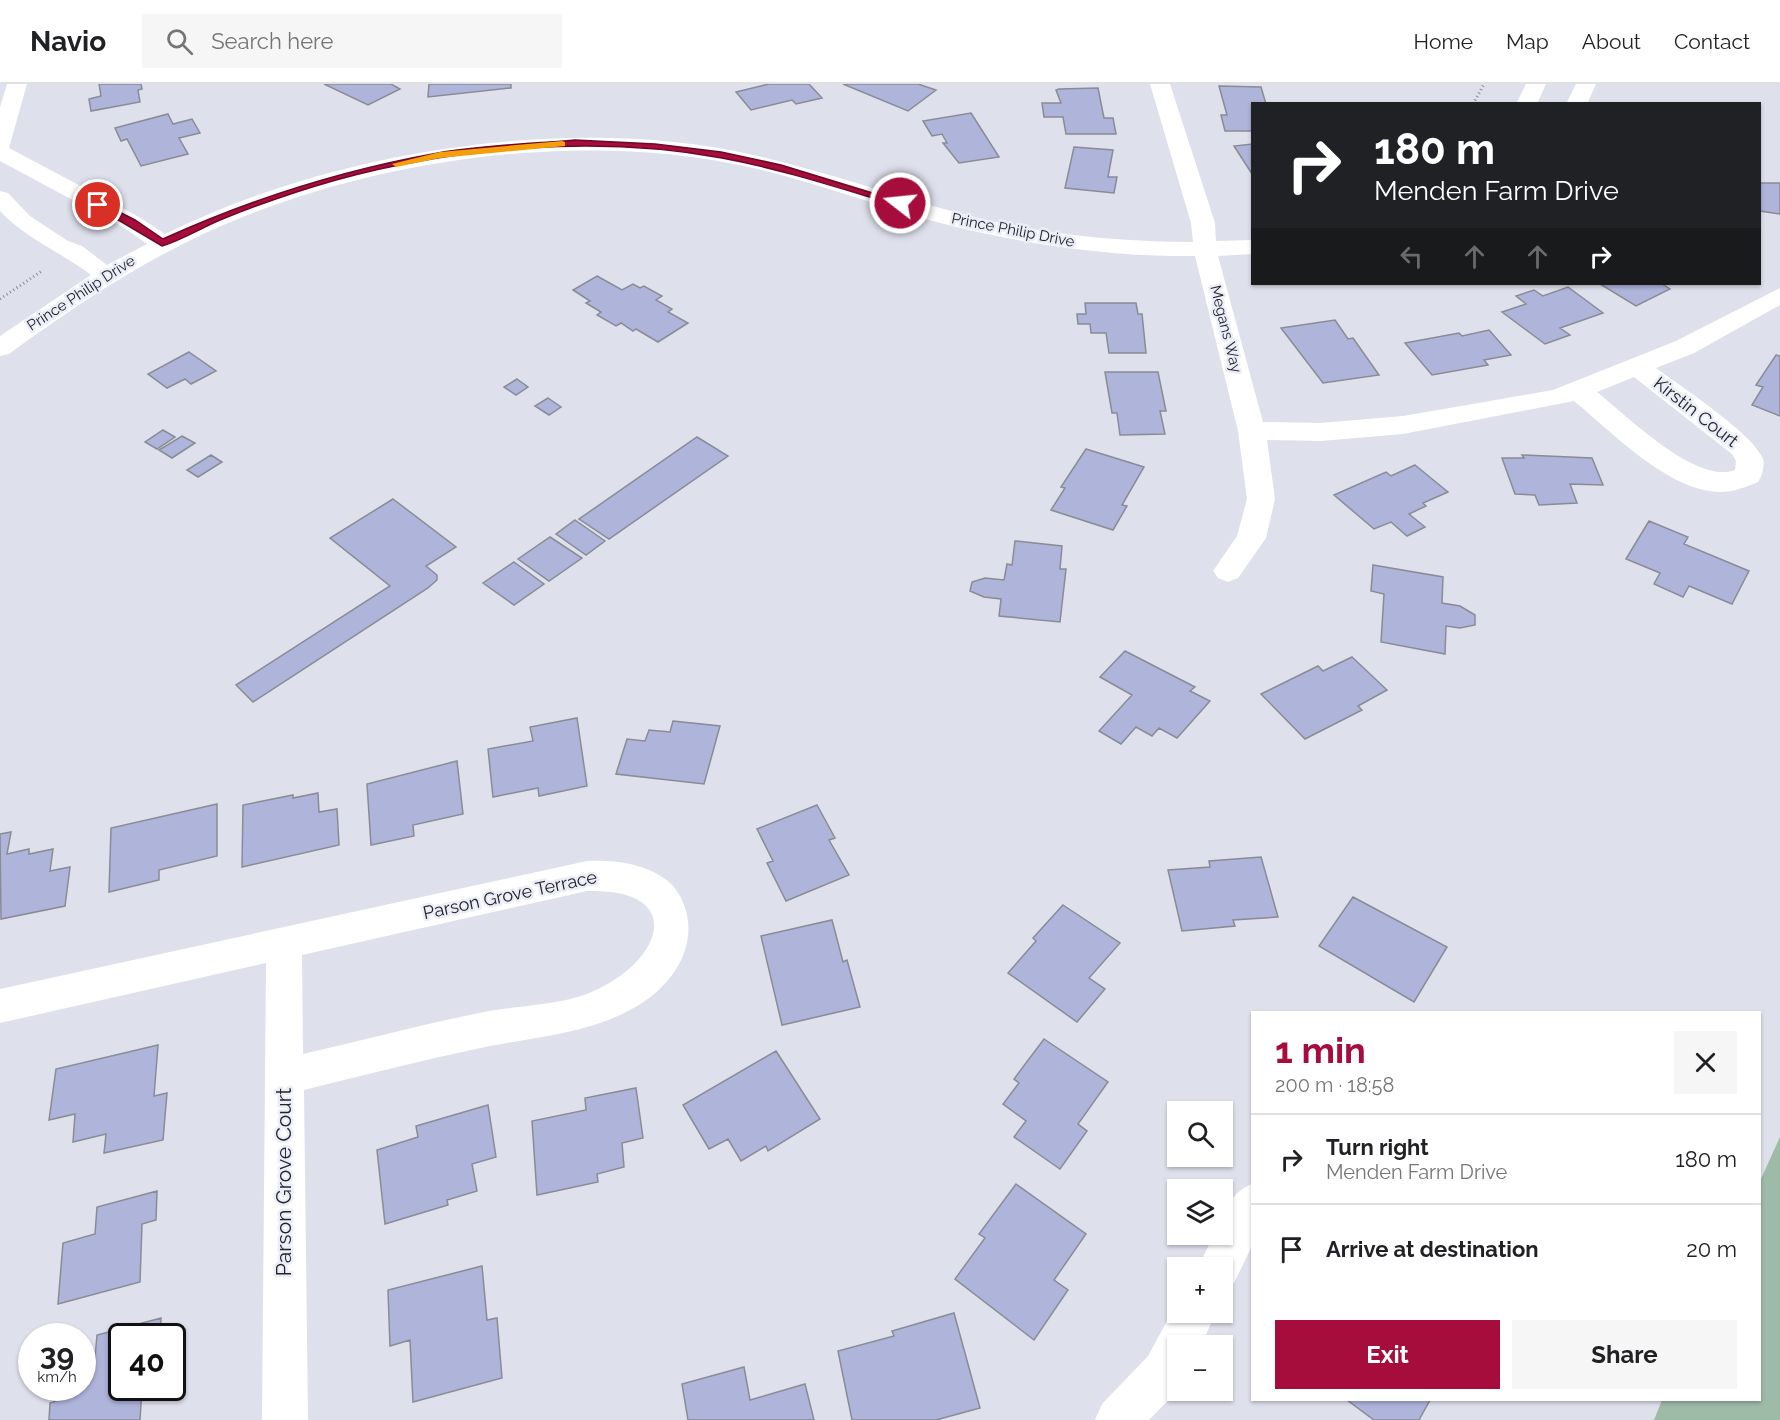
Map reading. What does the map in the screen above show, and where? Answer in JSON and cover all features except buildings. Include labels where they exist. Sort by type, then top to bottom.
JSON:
[{"type":"street","points":[[0,146],[17,84]]},
{"type":"street","name":"Megans Way","points":[[1160,84],[1203,223],[1205,250],[1252,431],[1261,499],[1251,538],[1228,571]]},
{"type":"street","points":[[1527,102],[1536,84]]},
{"type":"street","points":[[1577,102],[1586,84]]},
{"type":"street","name":"Prince Philip Drive","points":[[0,348],[43,315],[106,275],[162,243],[217,218],[333,178],[440,155],[575,143],[655,146],[721,155],[777,167],[963,222],[1042,238],[1132,248],[1205,250],[1251,247]]},
{"type":"street","points":[[0,152],[131,222],[162,243]]},
{"type":"street","points":[[0,198],[22,221],[60,246],[74,251],[106,275]]},
{"type":"street","name":"Kirstin Court","points":[[1252,431],[1321,432],[1403,425],[1559,397],[1685,346],[1780,295]]},
{"type":"street","name":"Kirstin Court","points":[[1577,389],[1672,464],[1692,475],[1713,483],[1730,483],[1748,475],[1750,460],[1742,448],[1637,366]]},
{"type":"street","name":"Parson Grove Terrace","points":[[0,1006],[284,945],[587,876],[610,874],[653,890],[665,903],[672,919],[672,943],[663,963],[639,986],[605,1004],[446,1038],[284,1077]]},
{"type":"street","name":"Parson Grove Court","points":[[284,945],[285,1420]]},
{"type":"street","points":[[1225,1257],[1251,1206]]},
{"type":"street","points":[[1118,1420],[1167,1366]]},
{"type":"path","points":[[1474,102],[1484,84]]},
{"type":"path","points":[[0,299],[74,251]]},
{"type":"green space","points":[[1780,1137],[1780,1420],[1654,1420],[1662,1401],[1761,1401],[1761,1179]]},
{"type":"slow traffic","points":[[396,164],[440,155],[562,144]]},
{"type":"route","points":[[98,205],[131,222],[162,243],[217,218],[333,178],[440,155],[575,143],[655,146],[721,155],[777,167],[900,203]]}]
